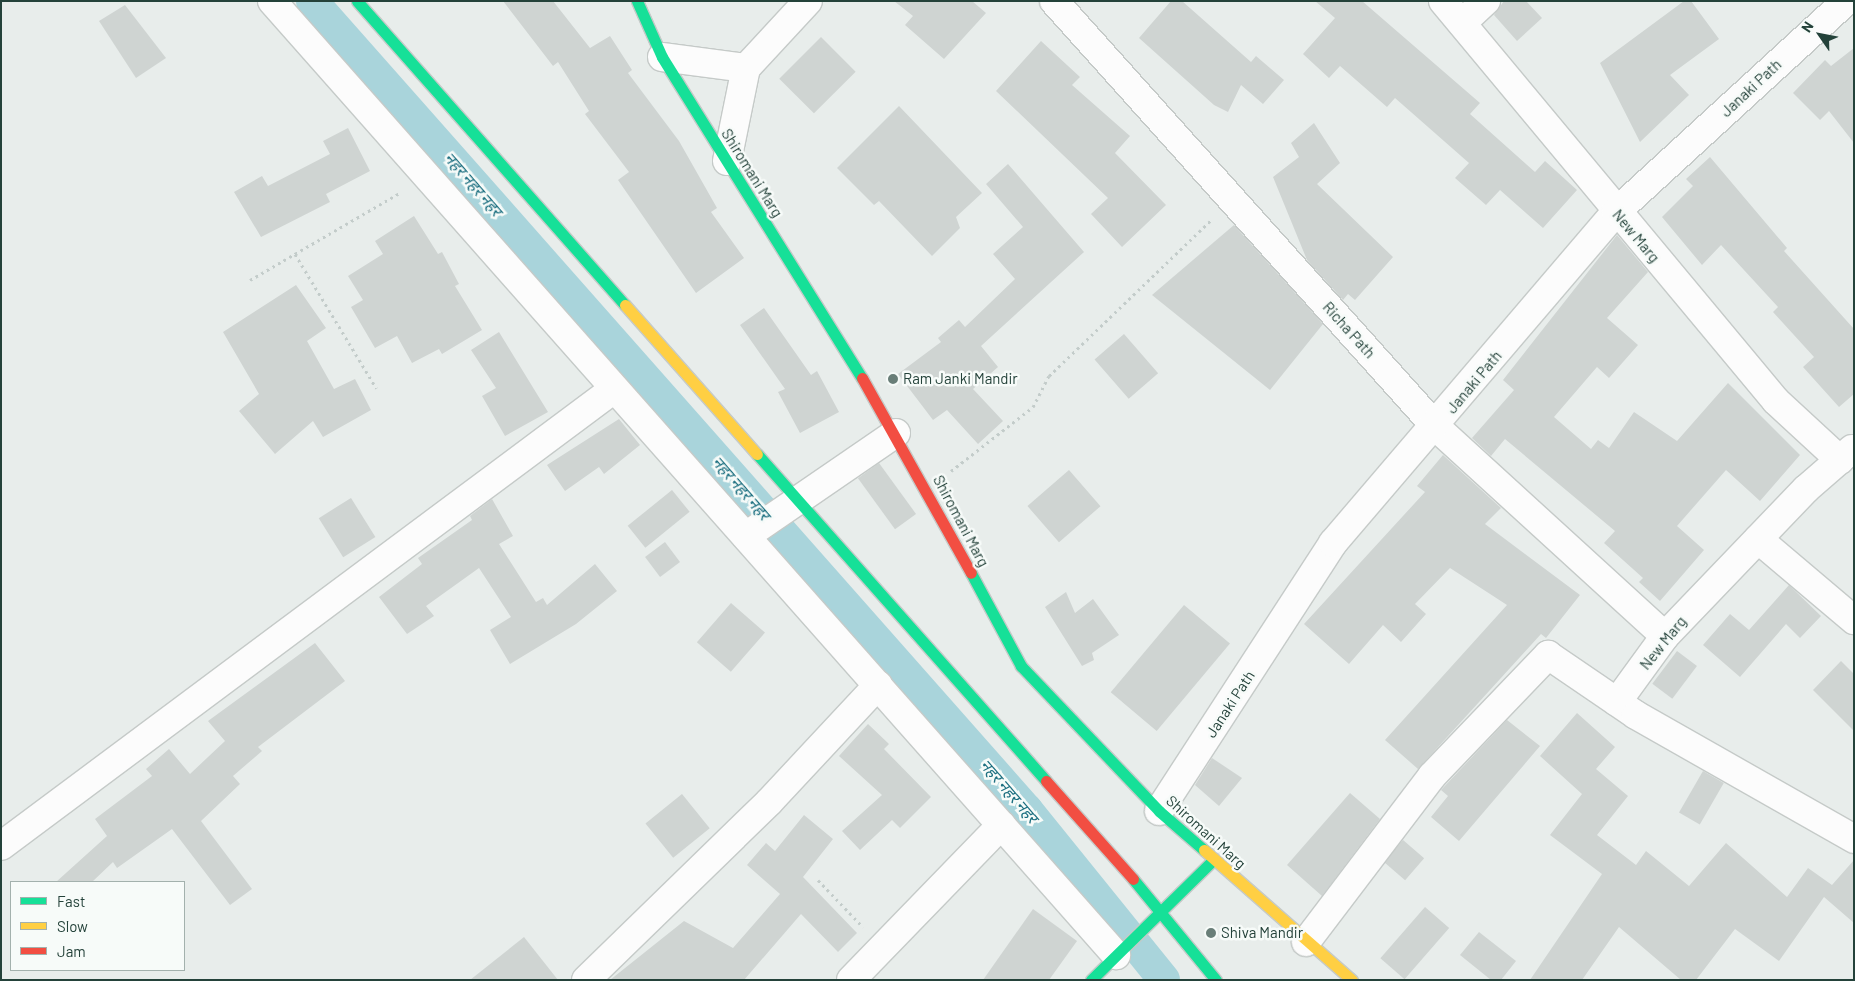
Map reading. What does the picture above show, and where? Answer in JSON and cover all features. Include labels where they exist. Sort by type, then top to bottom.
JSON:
[{"type":"street","points":[[272,1],[1001,825],[1119,953]]},
{"type":"street","points":[[358,1],[1161,911],[1216,980]]},
{"type":"street","name":"Shiromani Marg","points":[[637,1],[662,57],[896,433],[1021,666],[1159,811],[1306,942],[1352,980]]},
{"type":"street","points":[[727,161],[746,68],[808,1]]},
{"type":"street","name":"Richa Path","points":[[1054,1],[1436,427],[1666,636]]},
{"type":"street","name":"New Marg","points":[[1443,1],[1616,212],[1776,401],[1847,454],[1758,539],[1666,636],[1617,702]]},
{"type":"street","points":[[1462,23],[1486,1]]},
{"type":"street","name":"Janaki Path","points":[[1159,811],[1333,543],[1436,427],[1616,212],[1846,1]]},
{"type":"street","points":[[662,57],[746,68]]},
{"type":"street","points":[[1,846],[614,389]]},
{"type":"street","points":[[746,536],[896,433]]},
{"type":"street","points":[[1758,539],[1854,620]]},
{"type":"street","points":[[1306,942],[1432,776],[1548,655],[1617,702],[1854,839]]},
{"type":"street","points":[[586,980],[769,802],[878,685]]},
{"type":"street","points":[[851,980],[1001,825]]},
{"type":"street","points":[[1091,980],[1213,860]]},
{"type":"path","points":[[250,280],[427,177]]},
{"type":"path","points":[[927,490],[1033,407],[1049,376],[1232,200]]},
{"type":"path","points":[[296,254],[376,388]]},
{"type":"path","points":[[818,880],[883,947]]},
{"type":"building","points":[[503,1],[553,1],[590,48],[610,36],[632,70],[628,73],[679,141],[717,208],[711,212],[744,258],[696,293],[618,180],[629,172],[585,114],[589,111],[558,62],[553,66]]},
{"type":"building","points":[[894,1],[972,1],[986,13],[944,59],[905,25],[913,16]]},
{"type":"building","points":[[1171,1],[1182,1],[1251,62],[1256,56],[1284,80],[1263,104],[1241,85],[1228,112],[1214,105],[1139,38]]},
{"type":"building","points":[[1315,1],[1362,1],[1480,103],[1470,114],[1535,172],[1545,161],[1577,190],[1543,228],[1500,190],[1486,205],[1455,178],[1469,163],[1395,98],[1387,107],[1340,66],[1329,78],[1303,54],[1335,18]]},
{"type":"building","points":[[1504,1],[1526,1],[1542,18],[1517,41],[1494,15]]},
{"type":"building","points":[[1684,1],[1691,1],[1719,39],[1670,75],[1689,95],[1640,142],[1600,63]]},
{"type":"building","points":[[125,5],[166,58],[136,78],[99,21]]},
{"type":"building","points":[[821,37],[856,72],[814,113],[779,79]]},
{"type":"building","points":[[1041,41],[1080,77],[1072,85],[1130,136],[1115,153],[1166,205],[1122,247],[1091,214],[1108,198],[996,91]]},
{"type":"building","points":[[1854,48],[1854,143],[1829,111],[1820,120],[1793,93],[1825,60],[1831,66]]},
{"type":"building","points":[[899,106],[982,193],[956,217],[960,228],[932,256],[879,201],[874,205],[837,168]]},
{"type":"building","points":[[1314,123],[1340,163],[1317,184],[1393,257],[1355,300],[1348,294],[1343,300],[1307,260],[1273,177],[1299,157],[1291,143]]},
{"type":"building","points":[[348,128],[370,171],[326,194],[330,202],[261,237],[234,192],[262,176],[268,186],[330,154],[323,141]]},
{"type":"building","points":[[1710,157],[1787,248],[1784,251],[1854,329],[1854,394],[1839,407],[1803,367],[1814,357],[1773,312],[1778,307],[1721,245],[1702,265],[1662,217],[1693,186],[1686,179]]},
{"type":"building","points":[[1008,164],[1084,252],[981,346],[998,367],[973,389],[1003,421],[978,444],[947,410],[933,420],[898,374],[941,342],[938,338],[959,320],[965,327],[1015,279],[993,254],[1023,227],[986,184]]},
{"type":"building","points":[[414,216],[438,254],[442,252],[459,284],[455,286],[482,330],[442,354],[439,349],[412,363],[397,336],[375,348],[351,307],[363,300],[348,276],[383,254],[375,241]]},
{"type":"building","points":[[1234,225],[1323,324],[1270,390],[1152,295]]},
{"type":"building","points":[[1617,235],[1648,272],[1607,318],[1638,345],[1609,378],[1597,367],[1554,417],[1591,449],[1598,440],[1609,448],[1634,412],[1677,441],[1728,383],[1800,455],[1760,501],[1726,470],[1677,526],[1704,550],[1660,601],[1639,582],[1643,578],[1604,543],[1615,531],[1505,439],[1491,456],[1472,438],[1514,390],[1503,380]]},
{"type":"building","points":[[296,285],[326,328],[307,341],[334,389],[355,379],[371,410],[323,437],[313,421],[275,454],[239,411],[259,394],[223,332]]},
{"type":"building","points":[[764,308],[811,375],[817,371],[839,412],[800,433],[778,392],[785,389],[740,325]]},
{"type":"building","points":[[499,332],[548,412],[505,436],[482,396],[496,388],[471,350]]},
{"type":"building","points":[[1124,334],[1158,373],[1129,399],[1095,360]]},
{"type":"building","points":[[619,419],[640,445],[604,474],[599,467],[565,491],[547,465]]},
{"type":"building","points":[[1443,455],[1501,508],[1485,524],[1580,595],[1546,638],[1541,634],[1418,769],[1385,740],[1507,605],[1450,568],[1415,604],[1426,614],[1401,642],[1383,625],[1349,664],[1304,624],[1425,492],[1417,486]]},
{"type":"building","points":[[879,463],[916,514],[895,529],[858,478]]},
{"type":"building","points":[[1069,470],[1100,506],[1059,542],[1027,506]]},
{"type":"building","points":[[672,490],[690,512],[645,548],[628,526]]},
{"type":"building","points":[[351,498],[375,537],[343,557],[319,518]]},
{"type":"building","points":[[492,499],[513,536],[499,544],[536,602],[543,598],[547,605],[595,564],[617,591],[576,624],[510,664],[490,630],[511,617],[479,568],[426,606],[434,616],[407,634],[379,597],[422,564],[418,558],[472,520],[470,516]]},
{"type":"building","points":[[665,542],[680,562],[660,577],[645,557]]},
{"type":"building","points":[[1789,585],[1821,616],[1800,638],[1786,624],[1740,677],[1703,645],[1730,614],[1749,630]]},
{"type":"building","points":[[1066,592],[1075,613],[1093,599],[1119,635],[1092,653],[1094,660],[1082,666],[1045,607]]},
{"type":"building","points":[[731,603],[765,633],[731,672],[697,642]]},
{"type":"building","points":[[1184,605],[1230,644],[1157,731],[1111,692]]},
{"type":"building","points":[[315,643],[345,681],[258,747],[262,751],[233,776],[240,784],[201,821],[252,889],[230,905],[172,829],[117,868],[113,862],[93,881],[57,881],[107,836],[95,819],[152,776],[146,769],[169,749],[190,774],[225,741],[208,721]]},
{"type":"building","points":[[1677,651],[1697,666],[1672,699],[1652,684]]},
{"type":"building","points":[[1841,661],[1854,674],[1854,731],[1813,690]]},
{"type":"building","points":[[1577,713],[1615,747],[1596,769],[1628,796],[1597,835],[1636,865],[1646,851],[1689,886],[1726,843],[1787,897],[1808,868],[1832,885],[1854,860],[1854,923],[1824,897],[1779,961],[1735,929],[1696,980],[1681,980],[1619,927],[1582,980],[1530,980],[1602,874],[1550,835],[1582,794],[1540,756]]},
{"type":"building","points":[[1507,720],[1540,746],[1459,841],[1431,817],[1448,796],[1441,790]]},
{"type":"building","points":[[868,724],[889,744],[884,749],[931,797],[900,828],[892,820],[860,850],[842,831],[882,795],[839,756]]},
{"type":"building","points":[[1212,758],[1242,778],[1219,806],[1195,785]]},
{"type":"building","points":[[1703,771],[1724,783],[1700,825],[1679,813]]},
{"type":"building","points":[[1350,793],[1380,819],[1322,896],[1287,865]]},
{"type":"building","points":[[682,794],[710,828],[673,858],[645,824]]},
{"type":"building","points":[[804,815],[833,839],[803,877],[857,933],[838,952],[801,914],[744,980],[610,980],[684,921],[733,948],[780,894],[747,865],[766,843],[775,851]]},
{"type":"building","points":[[1403,840],[1424,858],[1405,880],[1384,862]]},
{"type":"building","points":[[1425,907],[1449,928],[1405,979],[1380,958]]},
{"type":"building","points":[[1033,909],[1077,941],[1049,980],[983,980]]},
{"type":"building","points":[[1479,932],[1516,961],[1501,980],[1491,980],[1460,955]]},
{"type":"building","points":[[524,937],[558,980],[470,980]]},
{"type":"waterway","name":"नहर नहर नहर","points":[[312,1],[1027,810],[1164,980]]},
{"type":"traffic: fast","points":[[357,1],[625,305]]},
{"type":"traffic: fast","points":[[637,1],[662,57],[862,378]]},
{"type":"traffic: fast","points":[[757,454],[1046,781]]},
{"type":"traffic: fast","points":[[971,573],[1021,666],[1159,811],[1204,850]]},
{"type":"traffic: fast","points":[[1091,980],[1213,860]]},
{"type":"traffic: fast","points":[[1133,879],[1216,980]]},
{"type":"traffic: slow","points":[[625,305],[757,454]]},
{"type":"traffic: slow","points":[[1204,850],[1352,980]]},
{"type":"traffic: jam","points":[[862,378],[971,573]]},
{"type":"traffic: jam","points":[[1046,781],[1133,879]]},
{"type":"place","name":"Ram Janki Mandir","points":[[893,379]]},
{"type":"place","name":"Shiva Mandir","points":[[1211,933]]}]
